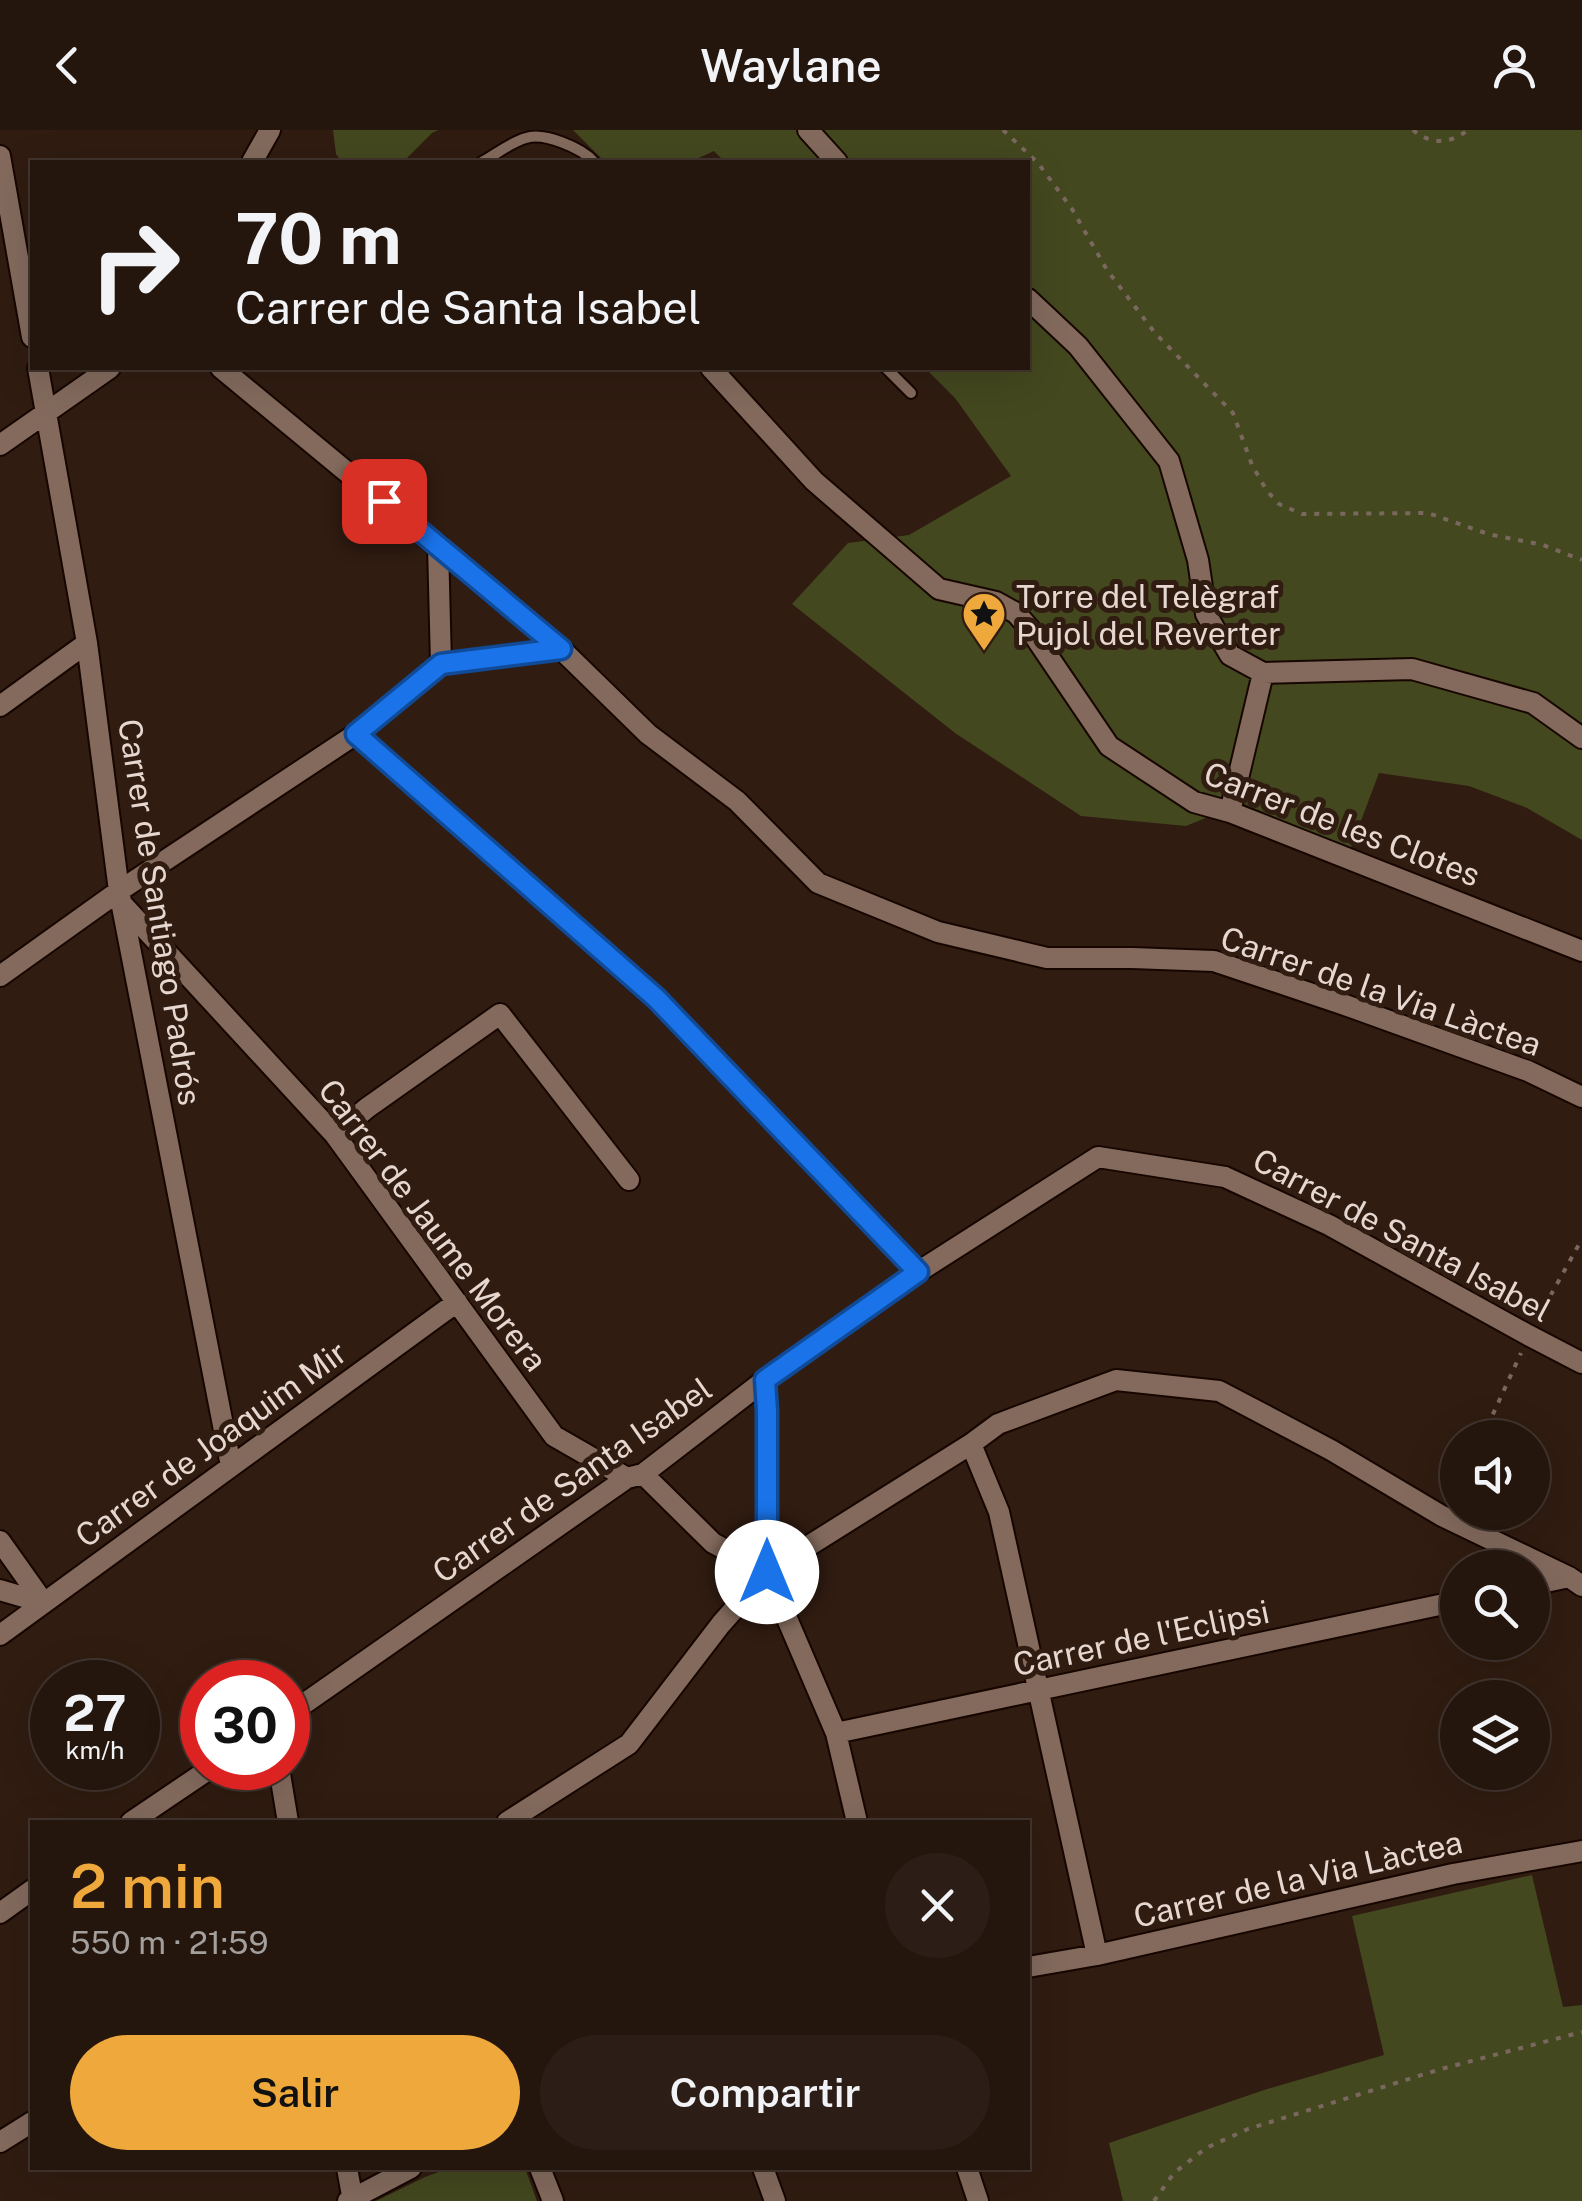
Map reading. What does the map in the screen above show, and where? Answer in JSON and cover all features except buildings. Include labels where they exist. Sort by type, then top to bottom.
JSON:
[{"type":"street","points":[[253,160],[270,130]]},
{"type":"street","points":[[808,130],[835,160]]},
{"type":"street","points":[[0,156],[30,326]]},
{"type":"street","points":[[1030,301],[1078,346],[1169,460],[1198,560],[1206,614],[1230,655],[1263,672],[1412,669],[1533,703],[1582,738]]},
{"type":"street","name":"Carrer de Santiago Padrós","points":[[38,370],[87,643],[120,897],[230,1466]]},
{"type":"street","points":[[0,445],[107,370]]},
{"type":"street","name":"Carrer de la Via Làctea","points":[[223,370],[561,649],[648,734],[737,801],[818,883],[938,932],[1047,958],[1214,961],[1528,1071],[1582,1097]]},
{"type":"street","name":"Carrer de les Clotes","points":[[713,370],[814,481],[940,589],[996,602],[1016,613],[1110,746],[1194,802],[1230,812],[1582,950]]},
{"type":"street","points":[[438,545],[441,664]]},
{"type":"street","points":[[0,706],[87,643]]},
{"type":"street","points":[[0,976],[356,734],[441,664],[561,649]]},
{"type":"street","points":[[1230,812],[1263,672]]},
{"type":"street","points":[[356,734],[656,998],[918,1272]]},
{"type":"street","name":"Carrer de Jaume Morera","points":[[120,897],[335,1135],[554,1436],[635,1476],[713,1543],[767,1572]]},
{"type":"street","points":[[335,1135],[500,1014],[630,1180]]},
{"type":"street","name":"Carrer de Santa Isabel","points":[[310,1699],[635,1476],[918,1272],[1098,1157],[1225,1176],[1329,1225],[1582,1363]]},
{"type":"street","name":"Carrer de Joaquim Mir","points":[[0,1635],[458,1302]]},
{"type":"street","points":[[765,1380],[767,1572],[836,1733],[858,1820]]},
{"type":"street","points":[[510,1820],[629,1744],[721,1624],[767,1572],[998,1424],[1116,1380],[1219,1390],[1442,1516],[1576,1581]]},
{"type":"street","points":[[971,1444],[999,1512],[1097,1955]]},
{"type":"street","points":[[0,1541],[44,1603]]},
{"type":"street","points":[[1550,1583],[1576,1581]]},
{"type":"street","points":[[0,1590],[44,1603]]},
{"type":"street","name":"Carrer de l'Eclipsi","points":[[836,1733],[1440,1605]]},
{"type":"street","points":[[134,1820],[180,1789]]},
{"type":"street","points":[[283,1790],[288,1820]]},
{"type":"street","name":"Carrer de la Via Làctea","points":[[1030,1966],[1097,1955],[1453,1874],[1582,1851]]},
{"type":"street","points":[[0,1913],[30,1891]]},
{"type":"street","points":[[0,2142],[30,2123]]},
{"type":"street","points":[[347,2170],[352,2200],[407,2170]]},
{"type":"street","points":[[541,2170],[554,2201]]},
{"type":"street","points":[[763,2170],[775,2201]]},
{"type":"street","points":[[967,2170],[978,2201]]},
{"type":"lane","points":[[486,160],[528,136],[551,139],[585,152],[592,160]]},
{"type":"lane","points":[[888,370],[911,393]]},
{"type":"path","points":[[1003,130],[1038,163],[1072,210],[1106,270],[1155,333],[1234,413],[1252,465],[1279,504],[1302,514],[1428,514],[1488,534],[1543,544],[1582,560]]},
{"type":"path","points":[[1413,130],[1436,142],[1468,130]]},
{"type":"path","points":[[1154,2201],[1174,2174],[1206,2148],[1248,2129],[1441,2069],[1582,2032]]},
{"type":"green space","points":[[333,130],[438,130],[405,160],[340,160]]},
{"type":"green space","points":[[573,130],[1582,130],[1582,840],[1527,808],[1469,786],[1379,773],[1350,850],[1242,803],[1186,826],[1081,816],[955,733],[792,604],[848,543],[909,535],[1011,476],[955,398],[927,370],[1030,370],[1030,160],[723,160],[714,151],[694,160],[603,160]]},
{"type":"green space","points":[[1532,1875],[1563,2007],[1582,2005],[1582,2201],[1123,2201],[1109,2143],[1267,2089],[1384,2055],[1352,1916]]},
{"type":"green space","points":[[444,2170],[526,2170],[537,2201],[376,2201]]},
{"type":"place","name":"Torre del Telègraf Pujol del Reverter","points":[[984,652]]},
{"type":"route","points":[[384,501],[561,649],[441,664],[356,734],[656,998],[918,1272],[765,1380],[767,1572]]}]
